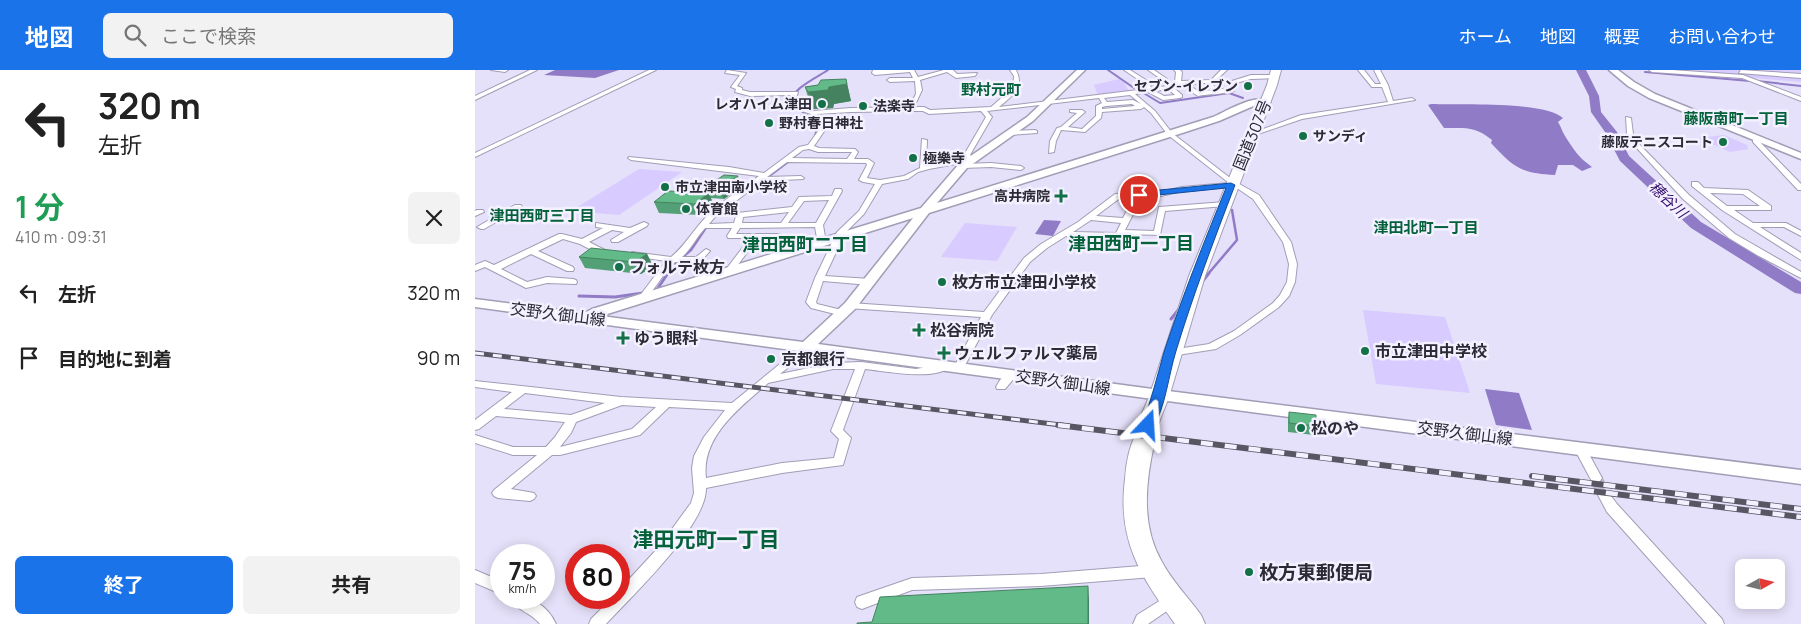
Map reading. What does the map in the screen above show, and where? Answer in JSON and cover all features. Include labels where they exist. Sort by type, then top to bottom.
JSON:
[{"type":"highway","name":"国道307号","points":[[1191,624],[1153,571],[1143,552],[1133,509],[1137,466],[1191,289],[1226,192],[1253,134],[1275,73]]},
{"type":"street","points":[[494,70],[505,70]]},
{"type":"street","points":[[475,98],[534,70]]},
{"type":"street","points":[[475,155],[653,70]]},
{"type":"street","points":[[731,70],[727,72],[744,74],[734,87],[740,89],[737,91],[756,94],[794,93],[792,100],[795,105],[813,113],[851,110],[924,109],[929,112],[993,109],[1131,93],[1169,87],[1178,83],[1206,82],[1212,80],[1224,70]]},
{"type":"street","points":[[876,70],[875,73],[911,70],[918,79],[920,94],[910,110]]},
{"type":"street","points":[[993,109],[1014,93],[1017,74],[1013,70]]},
{"type":"street","points":[[596,624],[677,535],[699,502],[699,458],[707,439],[734,407],[806,348],[847,310],[923,212],[968,162],[1010,133],[1047,103],[1081,70]]},
{"type":"street","points":[[1127,70],[1147,83],[1163,81],[1164,79],[1151,70]]},
{"type":"street","points":[[1177,70],[1179,72],[1178,83]]},
{"type":"street","points":[[1361,70],[1374,86],[1385,85]]},
{"type":"street","points":[[1377,70],[1384,79],[1385,92],[1391,103]]},
{"type":"street","points":[[1613,70],[1631,84],[1652,96],[1801,156]]},
{"type":"street","points":[[1652,70],[1743,77],[1801,99]]},
{"type":"street","points":[[1728,70],[1801,76]]},
{"type":"street","points":[[894,72],[889,82],[918,79],[949,71],[955,76],[974,73]]},
{"type":"street","points":[[1190,83],[1189,88],[1198,94],[1231,91],[1234,82],[1275,73]]},
{"type":"street","points":[[1206,82],[1216,91]]},
{"type":"street","points":[[1147,83],[1149,90],[1163,98],[1180,96],[1169,87]]},
{"type":"street","points":[[1131,93],[1153,112],[1170,134],[1226,192]]},
{"type":"street","points":[[1100,96],[1105,104]]},
{"type":"street","points":[[1253,134],[1301,117],[1412,100]]},
{"type":"street","points":[[588,318],[597,312],[1170,134],[1216,119],[1257,101],[1266,102]]},
{"type":"street","points":[[1063,128],[1083,131],[1099,117],[1099,112],[1099,106],[1105,104],[1133,102],[1141,107],[1099,112],[1072,111]]},
{"type":"street","points":[[968,162],[967,155],[989,117],[983,110]]},
{"type":"street","points":[[1051,152],[1053,141],[1059,129],[1063,128],[1082,112]]},
{"type":"street","points":[[642,299],[665,266],[678,260],[711,216],[807,148],[822,130],[813,113]]},
{"type":"street","points":[[1628,118],[1630,134],[1637,145],[1686,197],[1732,236],[1760,254],[1798,273]]},
{"type":"street","points":[[1010,133],[1035,132]]},
{"type":"street","points":[[1758,139],[1755,141],[1801,188]]},
{"type":"street","points":[[923,168],[924,140]]},
{"type":"street","points":[[807,148],[818,150],[853,150],[855,152],[850,160]]},
{"type":"street","points":[[631,158],[729,169],[764,178],[795,169],[850,160],[870,161],[871,165],[864,174],[863,180],[880,182],[906,178],[923,168],[968,162],[1021,168]]},
{"type":"street","points":[[789,160],[801,178]]},
{"type":"street","points":[[880,182],[872,191],[864,210],[848,223],[839,238],[819,278],[811,302],[814,306],[847,310],[987,315]]},
{"type":"street","points":[[1695,184],[1725,208],[1801,258]]},
{"type":"street","points":[[1703,190],[1745,192],[1767,208],[1725,208]]},
{"type":"street","points":[[1120,232],[1157,233],[1162,209],[1226,192]]},
{"type":"street","points":[[767,380],[785,378],[833,366],[861,365],[916,372],[954,366],[987,315],[1027,260],[1051,242],[1090,218],[1118,196],[1226,192],[1256,197],[1287,242],[1293,264],[1291,282],[1284,296],[1276,305],[1237,333],[1212,347],[1170,354]]},
{"type":"street","points":[[783,225],[802,199],[836,194],[819,225],[822,243]]},
{"type":"street","points":[[1068,234],[1119,236],[1139,195]]},
{"type":"street","points":[[477,228],[518,207]]},
{"type":"street","points":[[779,236],[731,236],[737,226],[740,215],[795,209]]},
{"type":"street","points":[[1090,218],[1126,220]]},
{"type":"street","points":[[615,240],[644,224]]},
{"type":"street","points":[[599,225],[632,231]]},
{"type":"street","points":[[704,226],[819,225]]},
{"type":"street","points":[[1751,225],[1786,225],[1801,234]]},
{"type":"street","points":[[583,242],[611,227]]},
{"type":"street","points":[[494,269],[562,236],[583,242],[605,254],[615,251]]},
{"type":"street","points":[[728,272],[756,236]]},
{"type":"street","points":[[625,253],[678,260],[698,259],[706,251]]},
{"type":"street","points":[[531,252],[570,269]]},
{"type":"street","points":[[1798,273],[1791,261],[1801,258]]},
{"type":"street","points":[[475,268],[485,264],[526,284],[547,280],[573,282]]},
{"type":"street","points":[[819,278],[870,282]]},
{"type":"street","name":"交野久御山線","points":[[475,303],[1160,395],[1801,477]]},
{"type":"street","points":[[700,484],[782,468],[839,462],[845,438],[837,431],[861,365]]},
{"type":"street","points":[[1001,387],[1012,374]]},
{"type":"street","points":[[475,384],[665,405],[734,407]]},
{"type":"street","points":[[475,426],[522,390]]},
{"type":"street","points":[[495,412],[572,419],[621,401]]},
{"type":"street","points":[[475,439],[513,451],[559,450],[636,432],[665,405]]},
{"type":"street","points":[[530,496],[498,493],[549,450],[568,431],[572,419]]},
{"type":"street","points":[[1580,448],[1595,478]]},
{"type":"street","points":[[1604,495],[1612,508],[1717,624]]},
{"type":"street","points":[[863,602],[912,584],[1041,580],[1153,571]]},
{"type":"street","points":[[475,576],[490,583]]},
{"type":"street","points":[[1140,624],[1142,620],[1173,599]]},
{"type":"street","points":[[535,609],[540,612],[549,624]]},
{"type":"shaded area","points":[[555,70],[619,70],[595,78],[544,75]]},
{"type":"shaded area","points":[[1660,70],[1801,70],[1801,82]]},
{"type":"shaded area","points":[[1119,79],[1129,91],[1098,96],[1094,85]]},
{"type":"shaded area","points":[[1428,105],[1520,106],[1553,113],[1563,118],[1558,122],[1565,136],[1583,160],[1592,167],[1582,171],[1573,165],[1558,165],[1555,175],[1526,171],[1512,164],[1491,143],[1492,140],[1486,135],[1464,128],[1444,128]]},
{"type":"shaded area","name":"藤阪テニスコート","points":[[1724,135],[1747,145],[1748,149],[1730,152],[1699,138]]},
{"type":"shaded area","points":[[639,169],[682,172],[619,215],[571,211]]},
{"type":"shaded area","points":[[1044,220],[1061,221],[1053,236],[1035,234]]},
{"type":"shaded area","points":[[965,223],[1017,227],[997,261],[941,257]]},
{"type":"shaded area","points":[[1363,310],[1445,317],[1470,393],[1376,384]]},
{"type":"shaded area","points":[[1485,389],[1519,393],[1532,430],[1496,425]]},
{"type":"building","points":[[846,79],[847,84],[829,87],[828,90],[808,92],[805,87],[818,85],[821,80]]},
{"type":"building","points":[[724,175],[738,176],[719,188],[706,187]]},
{"type":"building","points":[[668,191],[709,193],[695,204],[654,202]]},
{"type":"building","points":[[591,248],[647,254],[635,262],[579,257]]},
{"type":"building","points":[[1289,412],[1316,415],[1316,426],[1289,423]]},
{"type":"building","points":[[1088,586],[1088,624],[857,624],[872,622],[880,597]]},
{"type":"waterway","points":[[815,136],[817,128],[811,117],[790,105],[791,99],[799,89],[828,70]]},
{"type":"waterway","points":[[1108,70],[1134,88]]},
{"type":"waterway","name":"穂谷川","points":[[1581,70],[1594,96],[1596,112],[1611,132],[1624,158],[1696,225],[1801,289]]},
{"type":"waterway","points":[[1645,72],[1750,81]]},
{"type":"waterway","points":[[1757,81],[1801,86]]},
{"type":"waterway","points":[[1142,92],[1160,103],[1229,93],[1243,98]]},
{"type":"waterway","points":[[791,159],[800,152]]},
{"type":"waterway","points":[[752,189],[793,158]]},
{"type":"waterway","points":[[1208,274],[1237,240],[1232,210]]},
{"type":"waterway","points":[[667,274],[673,265],[691,250],[707,226]]},
{"type":"waterway","points":[[656,291],[668,273]]},
{"type":"waterway","points":[[1202,282],[1209,273]]},
{"type":"waterway","points":[[579,296],[615,297],[643,293]]},
{"type":"waterway","points":[[1171,319],[1179,309]]},
{"type":"tunnel","points":[[1596,478],[1604,495]]},
{"type":"railway","points":[[475,353],[1069,426]]},
{"type":"railway","points":[[1058,425],[1801,517]]},
{"type":"railway","points":[[1532,476],[1801,509]]},
{"type":"place","name":"セブン-イレブン","points":[[1248,86]]},
{"type":"place","name":"レオハイム津田","points":[[822,104]]},
{"type":"place","name":"法楽寺","points":[[863,106]]},
{"type":"place","name":"野村春日神社","points":[[769,123]]},
{"type":"place","name":"サンディ","points":[[1303,136]]},
{"type":"place","name":"藤阪テニスコート","points":[[1723,142]]},
{"type":"place","name":"極樂寺","points":[[913,158]]},
{"type":"place","name":"市立津田南小学校","points":[[665,187]]},
{"type":"place","name":"高井病院","points":[[1061,196]]},
{"type":"place","name":"体育館","points":[[686,209]]},
{"type":"place","name":"フォルテ枚方","points":[[619,267]]},
{"type":"place","name":"枚方市立津田小学校","points":[[942,282]]},
{"type":"place","name":"松谷病院","points":[[919,330]]},
{"type":"place","name":"ゆう眼科","points":[[623,338]]},
{"type":"place","name":"市立津田中学校","points":[[1365,351]]},
{"type":"place","name":"ウェルファルマ薬局","points":[[944,353]]},
{"type":"place","name":"京都銀行","points":[[771,359]]},
{"type":"place","name":"松のや","points":[[1301,428]]},
{"type":"place","name":"枚方東郵便局","points":[[1249,572]]},
{"type":"district","name":"野村元町","points":[[991,90]]},
{"type":"district","name":"藤阪南町一丁目","points":[[1736,119]]},
{"type":"district","name":"津田西町三丁目","points":[[542,216]]},
{"type":"district","name":"津田北町一丁目","points":[[1426,228]]},
{"type":"district","name":"津田西町一丁目","points":[[1131,244]]},
{"type":"district","name":"津田西町二丁目","points":[[805,245]]},
{"type":"district","name":"津田元町一丁目","points":[[706,540]]},
{"type":"route","points":[[1139,195],[1231,185],[1196,275],[1170,354],[1160,395],[1148,425]]}]
